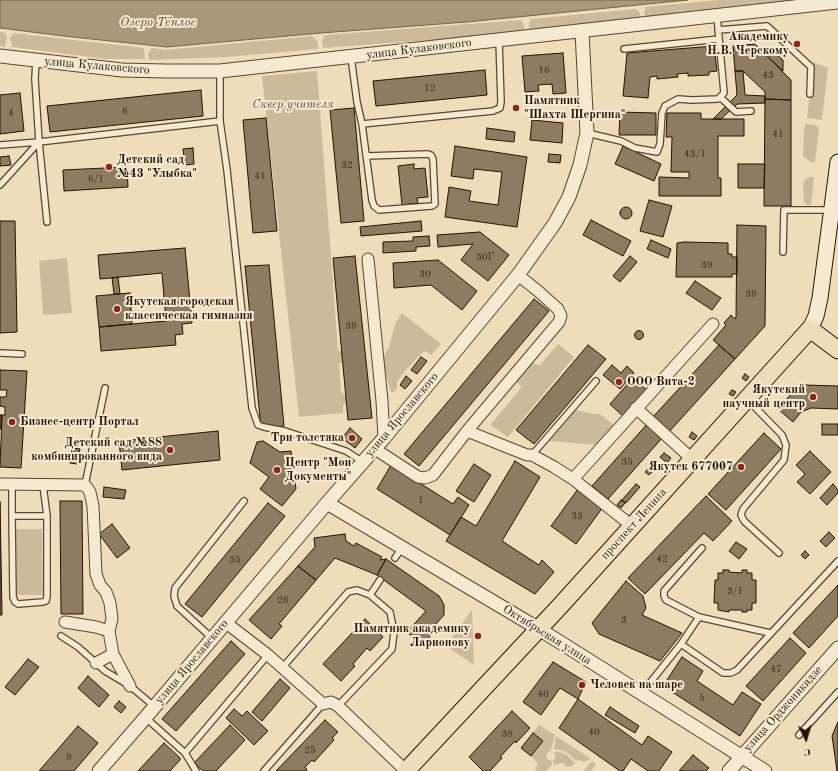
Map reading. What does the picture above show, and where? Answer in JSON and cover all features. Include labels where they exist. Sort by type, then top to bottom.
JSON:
[{"type":"main road","name":"проспект Ленина","points":[[406,771],[539,629],[810,328],[816,316],[820,298],[835,210],[838,162]]},
{"type":"main road","points":[[810,328],[838,350]]},
{"type":"street","name":"улица Кулаковского","points":[[0,56],[122,70],[220,71],[838,2]]},
{"type":"street","name":"улица Ярославского","points":[[99,771],[327,503],[375,449],[518,275],[555,223],[570,197],[580,165],[586,133],[582,31]]},
{"type":"street","points":[[368,259],[382,401],[384,438]]},
{"type":"street","points":[[375,449],[418,477],[425,478],[433,475],[467,431],[559,322],[561,316],[558,309],[518,275]]},
{"type":"street","points":[[573,479],[713,324]]},
{"type":"street","points":[[636,408],[692,459]]},
{"type":"street","points":[[467,431],[532,456],[573,479],[632,526]]},
{"type":"street","points":[[0,484],[84,485],[90,492],[93,506],[96,574],[110,603],[112,619],[109,631],[113,654],[130,686]]},
{"type":"street","name":"Октябрьская улица","points":[[327,503],[398,553],[539,629],[766,771]]},
{"type":"street","points":[[66,622],[90,625],[109,631]]},
{"type":"street","points":[[225,622],[268,655],[323,704],[331,702],[338,706],[406,771]]},
{"type":"street","name":"улица Орджоникидзе","points":[[729,771],[838,648]]},
{"type":"street","points":[[96,663],[113,654]]},
{"type":"lane","points":[[586,133],[621,141],[635,148],[657,152],[660,144],[662,113],[665,106],[678,99],[718,99],[724,93],[717,15]]},
{"type":"lane","points":[[718,30],[767,26],[811,68],[810,94]]},
{"type":"lane","points":[[624,49],[719,39]]},
{"type":"lane","points":[[362,124],[493,111],[500,108],[499,40]]},
{"type":"lane","points":[[351,57],[374,206],[379,210],[432,206],[435,204],[433,159],[431,155],[367,156]]},
{"type":"lane","points":[[36,60],[35,79],[38,142],[47,222]]},
{"type":"lane","points":[[220,71],[220,121],[227,170],[252,408],[258,424],[264,427],[285,431],[346,451],[363,462]]},
{"type":"lane","points":[[720,97],[736,112],[751,111]]},
{"type":"lane","points":[[0,145],[220,121]]},
{"type":"lane","points":[[0,185],[38,142]]},
{"type":"lane","points":[[783,252],[784,210],[835,210]]},
{"type":"lane","points":[[0,353],[22,354]]},
{"type":"lane","points":[[532,456],[596,381]]},
{"type":"lane","points":[[84,485],[105,388]]},
{"type":"lane","points":[[746,398],[782,435],[786,445],[784,460],[743,509],[741,515],[744,521],[779,553]]},
{"type":"lane","points":[[12,484],[13,597],[15,602],[18,604],[43,602],[46,600],[47,516],[43,484]]},
{"type":"lane","points":[[212,638],[177,606],[174,596],[175,588],[244,501]]},
{"type":"lane","points":[[12,516],[47,516]]},
{"type":"lane","points":[[702,548],[664,591],[666,600],[699,617],[770,634]]},
{"type":"lane","points":[[681,644],[723,673],[731,673],[737,670],[838,561]]},
{"type":"lane","points":[[370,594],[380,580]]},
{"type":"lane","points":[[282,668],[348,592],[357,590],[370,594],[390,612],[394,632],[392,650],[338,706]]},
{"type":"lane","points":[[641,694],[681,644],[699,617]]},
{"type":"lane","points":[[61,636],[78,647],[105,671],[130,686],[154,707]]},
{"type":"lane","points":[[185,754],[268,655]]},
{"type":"lane","points":[[799,735],[838,692]]},
{"type":"lane","points":[[264,771],[323,704]]},
{"type":"lane","points":[[145,718],[185,754],[196,771]]},
{"type":"green space","points":[[718,0],[816,0],[644,20],[645,7]]},
{"type":"green space","points":[[636,9],[640,13],[640,21],[529,32],[529,23],[531,19]]},
{"type":"green space","points":[[521,20],[524,25],[525,33],[323,48],[322,40],[325,35]]},
{"type":"green space","points":[[0,32],[3,32],[7,36],[5,47],[0,46]]},
{"type":"green space","points":[[13,33],[144,48],[145,59],[106,59],[12,47],[10,38]]},
{"type":"green space","points":[[312,36],[318,42],[318,49],[227,57],[149,60],[148,53],[152,48],[165,50]]},
{"type":"green space","points":[[813,62],[828,68],[822,120],[807,118]]},
{"type":"green space","name":"Сквер учителя","points":[[317,71],[338,350],[342,352],[343,362],[339,363],[341,392],[347,397],[347,401],[343,406],[343,413],[299,417],[262,76]]},
{"type":"green space","points":[[806,124],[815,125],[819,128],[815,162],[811,162],[803,156],[804,129]]},
{"type":"green space","points":[[814,177],[811,205],[807,205],[804,202],[803,184],[805,179]]},
{"type":"green space","points":[[67,258],[72,313],[43,315],[39,261]]},
{"type":"green space","points":[[402,313],[441,344],[431,355],[426,351],[422,353],[397,382],[397,388],[394,392],[391,392],[383,358],[389,347],[395,324]]},
{"type":"green space","points":[[558,344],[574,357],[508,437],[490,425],[522,387],[516,382],[532,362],[539,366]]},
{"type":"green space","points":[[576,410],[600,414],[614,425],[596,445],[550,441]]},
{"type":"green space","points":[[16,529],[42,529],[43,595],[17,595]]},
{"type":"green space","points":[[472,610],[474,665],[446,646]]},
{"type":"green space","points":[[539,725],[555,735],[551,750],[546,755],[548,760],[552,761],[552,765],[546,771],[538,771],[535,769],[538,764],[531,756],[543,742],[533,733]]},
{"type":"green space","points":[[556,736],[591,759],[584,762],[578,760],[576,761],[564,751],[554,749]]},
{"type":"green space","points":[[553,752],[566,754],[575,763],[572,766],[567,767],[562,763],[554,765],[553,761],[556,757]]},
{"type":"green space","points":[[592,761],[596,764],[591,771],[583,771]]},
{"type":"water","name":"Озеро Тёплое","points":[[0,0],[688,0],[467,22],[167,47],[0,28]]},
{"type":"building","points":[[755,44],[791,80],[791,100],[765,99],[765,92],[743,71],[735,71],[733,46]]},
{"type":"building","points":[[714,46],[717,71],[709,72],[709,75],[688,76],[688,73],[677,74],[678,77],[657,79],[657,76],[650,77],[648,98],[623,96],[627,53]]},
{"type":"building","points":[[563,53],[566,93],[553,94],[552,84],[538,85],[539,91],[525,92],[522,56]]},
{"type":"building","points":[[765,54],[776,54],[783,60],[783,71]]},
{"type":"building","points":[[485,70],[487,95],[376,106],[373,81]]},
{"type":"building","points":[[735,71],[743,71],[745,95],[765,96],[765,103],[737,104],[721,119],[713,119],[737,95]]},
{"type":"building","points":[[201,90],[203,116],[50,132],[47,106]]},
{"type":"building","points":[[20,93],[24,131],[0,134],[0,95]]},
{"type":"building","points":[[765,99],[791,100],[791,206],[764,206]]},
{"type":"building","points":[[354,108],[364,221],[341,223],[330,110]]},
{"type":"building","points":[[620,112],[656,113],[656,135],[619,135]]},
{"type":"building","points":[[667,113],[701,113],[701,119],[744,119],[744,136],[718,136],[718,178],[721,178],[721,196],[659,196],[659,177],[689,178],[689,172],[671,172],[672,137],[666,137]]},
{"type":"building","points":[[266,118],[277,231],[253,233],[243,120]]},
{"type":"building","points":[[532,120],[563,123],[562,143],[530,140]]},
{"type":"building","points":[[487,128],[515,132],[514,142],[486,139]]},
{"type":"building","points":[[455,146],[527,157],[517,227],[445,217],[449,187],[471,191],[469,201],[498,205],[502,172],[474,169],[473,179],[451,176]]},
{"type":"building","points":[[623,146],[661,164],[654,181],[615,164]]},
{"type":"building","points":[[193,148],[194,164],[185,165],[183,149]]},
{"type":"building","points":[[549,154],[561,155],[560,163],[548,162]]},
{"type":"building","points":[[9,156],[11,165],[0,166],[0,157]]},
{"type":"building","points":[[414,164],[414,169],[425,168],[428,197],[417,198],[418,203],[402,205],[398,166]]},
{"type":"building","points":[[738,164],[765,164],[764,188],[738,188]]},
{"type":"building","points":[[127,167],[128,187],[64,191],[63,170]]},
{"type":"building","points":[[649,200],[672,206],[663,237],[640,231]]},
{"type":"building","points":[[628,207],[631,208],[631,218],[624,219],[621,218],[620,211],[621,208]]},
{"type":"building","points":[[591,220],[631,241],[623,256],[583,235]]},
{"type":"building","points":[[0,221],[15,221],[17,332],[0,333]]},
{"type":"building","points":[[421,221],[422,231],[361,236],[360,227]]},
{"type":"building","points":[[737,225],[766,226],[765,326],[735,359],[713,340],[726,325],[724,323],[731,315],[735,319],[736,317]]},
{"type":"building","points":[[480,232],[509,255],[488,281],[461,260],[473,244],[438,247],[437,235]]},
{"type":"building","points":[[429,236],[430,246],[416,247],[416,251],[383,253],[383,242],[413,241],[413,237]]},
{"type":"building","points":[[651,240],[671,249],[668,258],[647,249]]},
{"type":"building","points":[[677,243],[728,243],[728,254],[732,254],[732,257],[737,257],[737,274],[732,274],[732,277],[676,277]]},
{"type":"building","points":[[185,248],[192,323],[182,324],[183,334],[175,335],[176,345],[101,351],[99,327],[166,321],[162,273],[100,279],[98,255]]},
{"type":"building","points":[[355,256],[372,418],[348,420],[333,258]]},
{"type":"building","points":[[630,256],[637,262],[620,282],[613,276]]},
{"type":"building","points":[[438,260],[477,291],[462,310],[431,285],[394,288],[393,263]]},
{"type":"building","points":[[269,265],[284,426],[261,428],[245,266]]},
{"type":"building","points":[[118,277],[120,294],[114,294],[112,278]]},
{"type":"building","points":[[695,281],[721,298],[712,310],[686,293]]},
{"type":"building","points":[[130,293],[132,324],[99,327],[96,296]]},
{"type":"building","points":[[534,299],[549,311],[419,466],[404,454]]},
{"type":"building","points":[[637,331],[641,331],[643,335],[641,339],[637,339],[635,337],[635,333]]},
{"type":"building","points":[[588,345],[606,359],[534,444],[516,430]]},
{"type":"building","points":[[719,345],[735,359],[668,433],[652,418]]},
{"type":"building","points":[[421,357],[427,361],[417,374],[411,370]]},
{"type":"building","name":"ООО Вита-2","points":[[612,365],[621,373],[627,366],[634,373],[620,389],[603,375]]},
{"type":"building","name":"Бизнес-центр Портал","points":[[0,370],[27,371],[21,468],[0,467],[2,415],[5,415],[5,407],[0,406],[0,397],[6,397],[7,390],[0,390]]},
{"type":"building","points":[[745,374],[749,377],[746,381],[742,378]]},
{"type":"building","points":[[406,376],[412,381],[405,389],[400,385]]},
{"type":"building","points":[[633,378],[649,392],[626,419],[610,404]]},
{"type":"building","name":"Якутский научный центр","points":[[798,386],[838,386],[838,409],[811,408],[801,412],[793,422],[778,409]]},
{"type":"building","points":[[732,390],[736,392],[733,396],[729,394]]},
{"type":"building","points":[[0,415],[2,415],[1,429],[0,429]]},
{"type":"building","points":[[648,423],[663,437],[608,499],[592,486]]},
{"type":"building","points":[[822,424],[838,424],[838,435],[822,435]]},
{"type":"building","name":"Три толстяка","points":[[350,428],[362,439],[355,448],[342,438]]},
{"type":"building","name":"Детский сад №88 комбинированного вида","points":[[218,431],[220,460],[122,470],[119,441]]},
{"type":"building","points":[[692,432],[697,436],[694,440],[689,437]]},
{"type":"building","points":[[764,433],[781,449],[726,510],[708,494]]},
{"type":"building","name":"Центр \"Мои Документы\"","points":[[263,441],[280,452],[291,451],[296,489],[282,506],[260,489],[269,477],[250,463],[257,442]]},
{"type":"building","points":[[72,448],[80,449],[77,464],[70,463]]},
{"type":"building","points":[[810,451],[831,472],[810,494],[797,482],[805,474],[796,465]]},
{"type":"building","points":[[664,453],[671,458],[667,463],[660,457]]},
{"type":"building","points":[[515,461],[540,477],[502,541],[539,565],[542,560],[554,572],[535,594],[446,541],[461,517],[476,526]]},
{"type":"building","points":[[474,464],[491,475],[474,502],[456,491]]},
{"type":"building","points":[[391,465],[453,504],[458,497],[469,505],[450,535],[377,489]]},
{"type":"building","points":[[648,469],[652,472],[649,475],[645,472]]},
{"type":"building","points":[[636,484],[640,487],[626,503],[622,500]]},
{"type":"building","points":[[833,484],[838,490],[838,493],[827,505],[820,498]]},
{"type":"building","points":[[104,487],[126,490],[124,499],[103,497]]},
{"type":"building","points":[[578,489],[603,507],[576,544],[551,526]]},
{"type":"building","points":[[706,496],[732,521],[713,541],[704,533],[645,594],[628,578]]},
{"type":"building","points":[[621,500],[625,503],[621,508],[617,505]]},
{"type":"building","points":[[60,501],[82,501],[83,614],[61,614]]},
{"type":"building","points":[[0,502],[2,615],[0,615]]},
{"type":"building","points":[[268,503],[285,516],[202,617],[185,604]]},
{"type":"building","points":[[112,524],[130,548],[117,558],[99,534]]},
{"type":"building","points":[[829,532],[835,538],[826,547],[820,541]]},
{"type":"building","points":[[345,534],[346,541],[354,546],[356,543],[382,557],[380,560],[386,559],[377,575],[335,558],[316,580],[298,566],[315,547],[314,538]]},
{"type":"building","points":[[736,542],[747,549],[739,559],[729,551]]},
{"type":"building","points":[[805,551],[809,555],[805,559],[801,555]]},
{"type":"building","points":[[386,559],[439,596],[444,605],[444,615],[435,625],[438,628],[422,645],[407,632],[426,611],[377,575]]},
{"type":"building","points":[[298,566],[316,580],[317,579],[279,624],[282,626],[271,639],[249,620]]},
{"type":"building","points":[[723,570],[742,573],[742,570],[747,570],[747,573],[752,573],[752,580],[756,580],[756,603],[752,603],[752,610],[742,612],[742,610],[729,610],[729,612],[718,610],[718,603],[714,603],[715,580],[718,580],[718,573],[723,573]]},
{"type":"building","points":[[626,581],[643,596],[646,608],[642,615],[682,633],[660,661],[599,634],[592,623]]},
{"type":"building","points":[[838,585],[838,616],[809,648],[793,633]]},
{"type":"building","points":[[365,619],[383,637],[370,651],[367,648],[353,664],[355,666],[341,681],[323,664]]},
{"type":"building","points":[[790,638],[806,653],[763,701],[746,686]]},
{"type":"building","points":[[231,641],[245,654],[176,731],[162,719]]},
{"type":"building","points":[[682,657],[703,671],[697,681],[733,705],[742,692],[761,704],[740,736],[663,686]]},
{"type":"building","points":[[28,659],[39,667],[15,695],[5,687]]},
{"type":"building","points":[[553,662],[586,682],[578,699],[560,688],[541,715],[523,702]]},
{"type":"building","points":[[88,676],[109,695],[99,707],[78,688]]},
{"type":"building","points":[[280,679],[290,688],[262,721],[252,712]]},
{"type":"building","points":[[578,699],[642,745],[648,736],[672,752],[659,771],[648,771],[631,759],[623,771],[620,771],[559,728]]},
{"type":"building","points":[[119,701],[126,707],[121,713],[114,707]]},
{"type":"building","points":[[610,707],[639,726],[635,733],[605,715]]},
{"type":"building","points":[[234,709],[242,716],[247,711],[268,731],[254,745],[226,718]]},
{"type":"building","points":[[512,711],[530,728],[500,757],[502,758],[490,771],[483,771],[469,757]]},
{"type":"building","points":[[325,720],[338,732],[332,738],[334,740],[314,762],[312,760],[305,767],[307,770],[276,771]]},
{"type":"building","points":[[838,722],[838,771],[837,771],[832,736]]},
{"type":"building","points":[[230,725],[245,740],[216,771],[203,771],[194,763]]},
{"type":"building","points":[[78,726],[98,743],[74,771],[39,771]]},
{"type":"building","points":[[533,733],[543,741],[531,756],[521,748]]},
{"type":"building","points":[[164,743],[180,758],[180,760],[170,771],[138,771]]},
{"type":"building","points":[[693,755],[709,768],[706,771],[679,771]]},
{"type":"place","name":"Академику Н.В. Черскому","points":[[797,44]]},
{"type":"place","name":"Памятник \"Шахта Шергина\"","points":[[516,108]]},
{"type":"place","name":"Детский сад №43 \"Улыбка\"","points":[[109,167]]},
{"type":"place","name":"Якутская городская классическая гимназия","points":[[117,309]]},
{"type":"place","name":"ООО Вита-2","points":[[619,382]]},
{"type":"place","name":"Якутский научный центр","points":[[813,397]]},
{"type":"place","name":"Бизнес-центр Портал","points":[[12,422]]},
{"type":"place","name":"Три толстяка","points":[[352,438]]},
{"type":"place","name":"Детский сад №88 комбинированного вида","points":[[170,450]]},
{"type":"place","name":"Якутск 677007","points":[[741,467]]},
{"type":"place","name":"Центр \"Мои Документы\"","points":[[277,470]]},
{"type":"place","name":"Памятник академику Ларионову","points":[[478,636]]},
{"type":"place","name":"Человек на шаре","points":[[582,685]]}]
